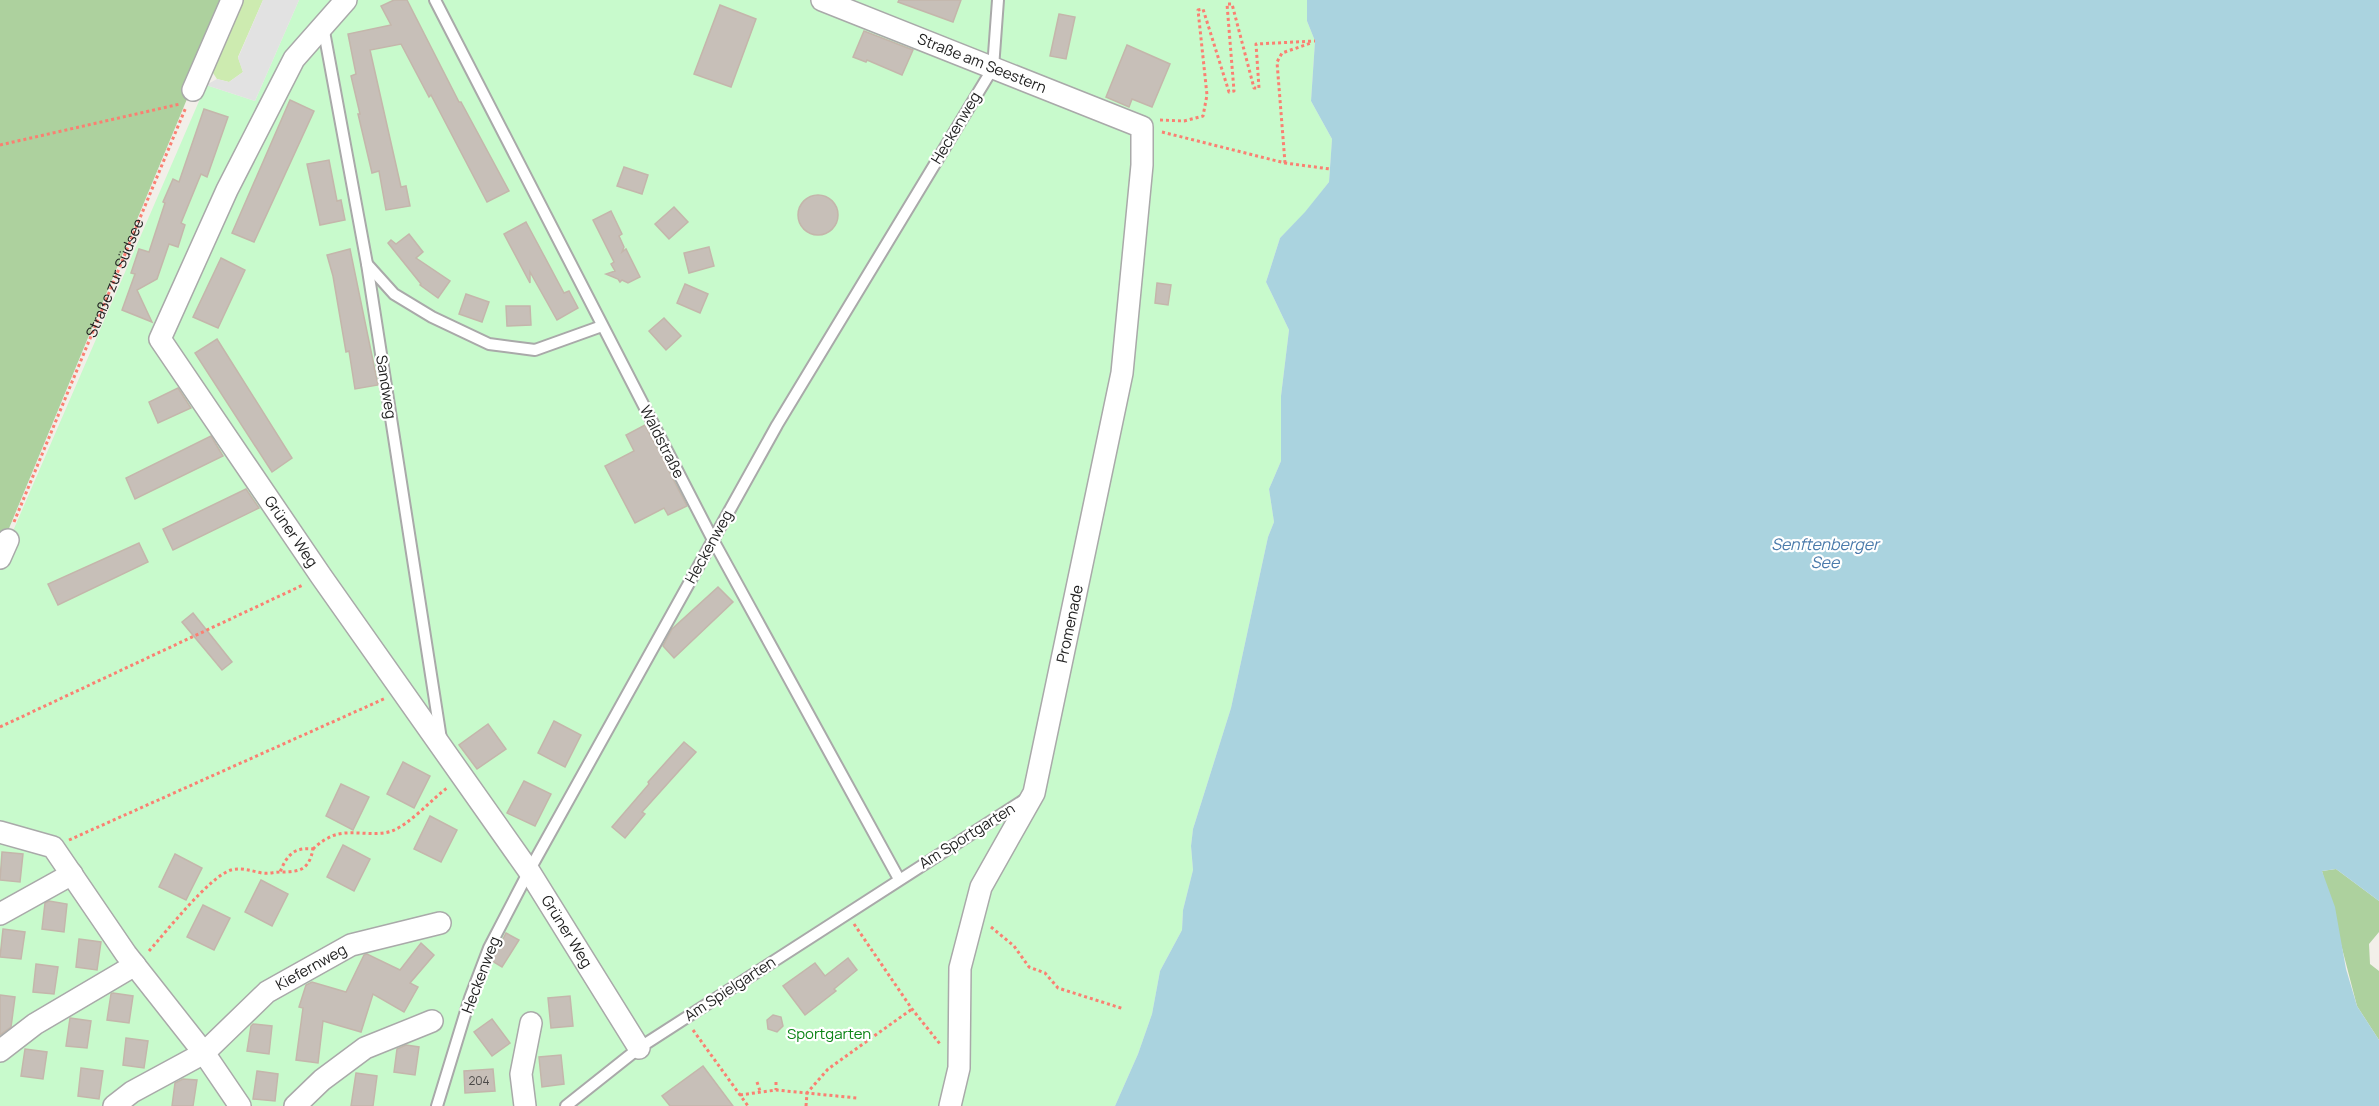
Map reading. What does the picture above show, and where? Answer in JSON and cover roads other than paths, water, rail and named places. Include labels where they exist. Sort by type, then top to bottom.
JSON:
[{"type":"street","points":[[191,96],[232,0]]},
{"type":"street","name":"Grüner Weg","points":[[346,0],[294,59],[228,190],[160,339],[321,576],[529,871],[639,1048]]},
{"type":"street","name":"Straße am Seestern","points":[[822,0],[993,68],[1149,123]]},
{"type":"street","name":"Promenade","points":[[950,1106],[959,1068],[960,968],[981,887],[1034,793],[1122,373],[1142,165],[1149,123]]},
{"type":"street","points":[[0,832],[53,847],[135,965],[204,1053],[240,1106]]},
{"type":"street","points":[[0,914],[72,874]]},
{"type":"street","name":"Kiefernweg","points":[[114,1106],[132,1092],[204,1053],[267,992],[351,945],[440,923]]},
{"type":"street","points":[[0,1051],[35,1024],[135,965]]},
{"type":"street","points":[[295,1106],[322,1080],[365,1048],[432,1021]]},
{"type":"street","points":[[525,1106],[521,1074],[531,1023]]},
{"type":"lane","name":"Waldstraße","points":[[435,0],[713,540],[900,879]]},
{"type":"lane","name":"Heckenweg","points":[[437,1106],[470,998],[489,948],[529,871],[777,425],[993,68],[998,0]]},
{"type":"lane","name":"Sandweg","points":[[323,26],[367,264],[443,750]]},
{"type":"lane","points":[[367,264],[394,294],[432,317],[489,344],[535,350],[602,326]]},
{"type":"lane","name":"Am Sportgarten","points":[[900,879],[1034,793]]},
{"type":"lane","name":"Am Spielgarten","points":[[566,1106],[639,1048],[900,879]]},
{"type":"water","name":"Senftenberger See","points":[[1307,0],[2379,0],[2379,901],[2336,869],[2322,871],[2335,907],[2346,969],[2357,1006],[2379,1040],[2379,1106],[1115,1106],[1138,1054],[1152,1014],[1160,971],[1182,930],[1183,910],[1193,870],[1191,846],[1193,829],[1231,708],[1268,537],[1274,522],[1269,489],[1281,461],[1281,396],[1289,330],[1266,282],[1280,238],[1329,182],[1332,139],[1311,101],[1315,41],[1307,21]]},
{"type":"park label","name":"Sportgarten","points":[[829,1034]]}]
